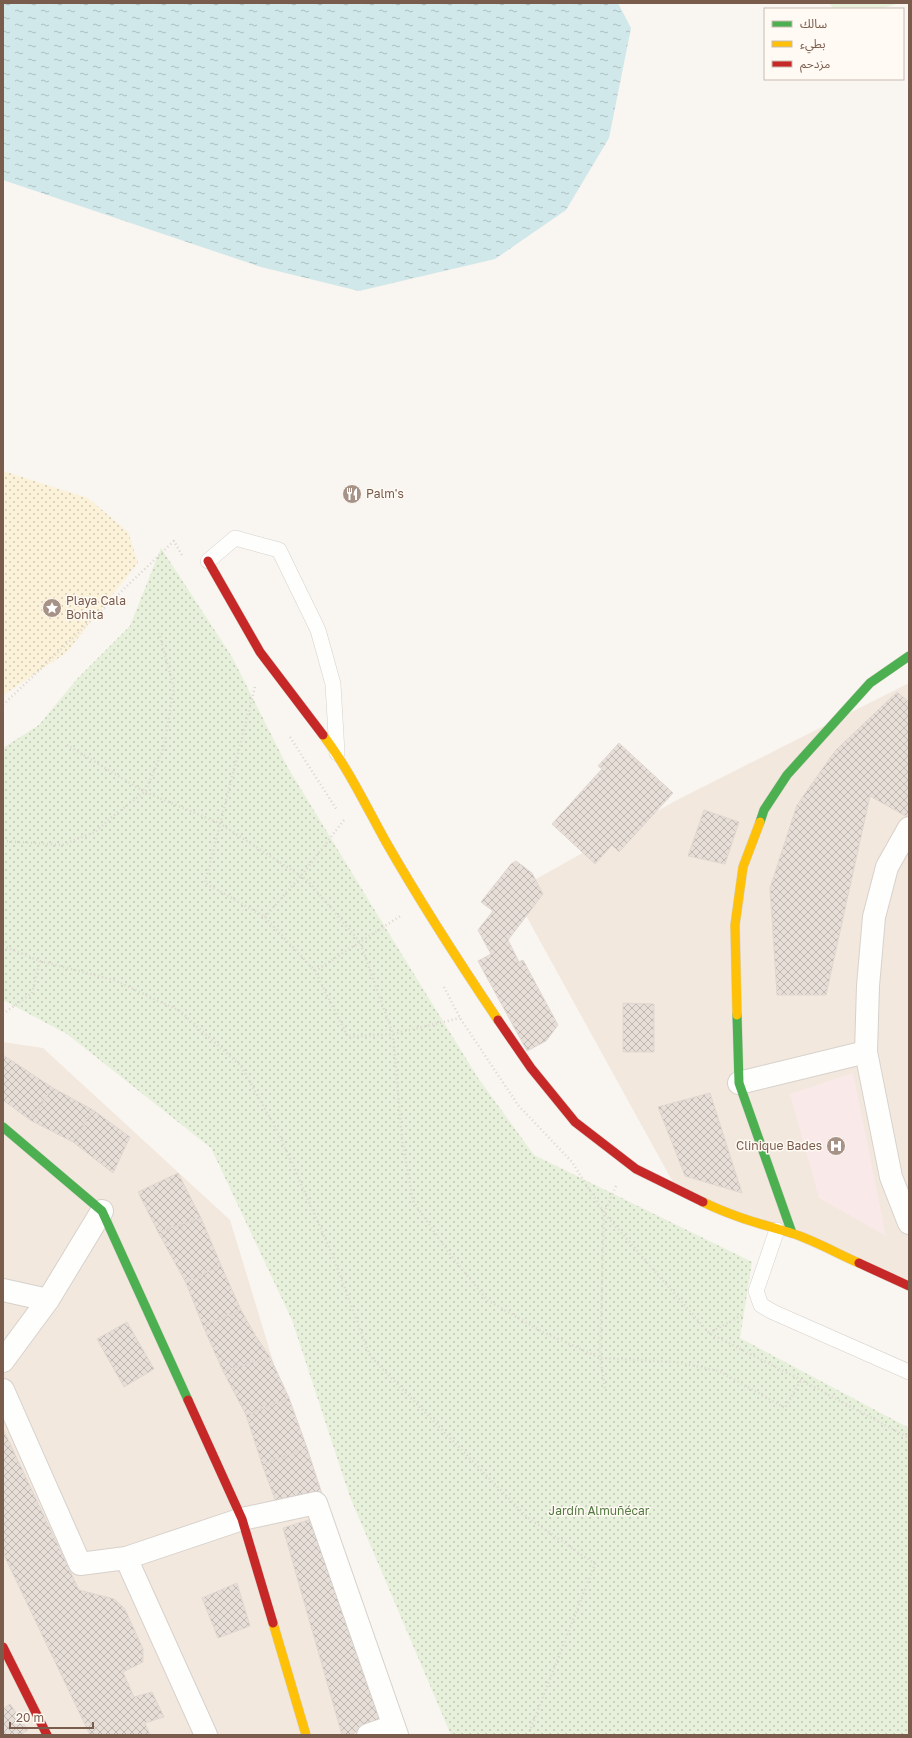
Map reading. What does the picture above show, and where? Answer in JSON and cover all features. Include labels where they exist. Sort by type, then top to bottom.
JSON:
[{"type":"street","points":[[208,561],[260,652],[337,753],[387,843],[453,950],[531,1068],[575,1122],[636,1169],[723,1212],[784,1232],[909,1286]]},
{"type":"street","points":[[784,1232],[739,1083],[734,925],[743,867],[764,810],[787,775],[822,734],[870,684],[909,656]]},
{"type":"street","points":[[909,828],[902,850],[887,867],[874,917],[868,986],[866,1052],[892,1177],[909,1223]]},
{"type":"street","points":[[739,1083],[866,1052]]},
{"type":"street","points":[[3,1127],[102,1211],[242,1519],[306,1735]]},
{"type":"street","points":[[3,1361],[48,1300],[102,1211]]},
{"type":"street","points":[[3,1290],[48,1300]]},
{"type":"street","points":[[3,1390],[80,1564],[126,1558],[242,1519],[316,1503],[396,1731],[368,1735]]},
{"type":"street","points":[[126,1558],[206,1735]]},
{"type":"street","points":[[3,1647],[47,1735]]},
{"type":"lane","points":[[208,561],[235,538],[279,550],[318,630],[333,684],[337,753]]},
{"type":"lane","points":[[784,1232],[756,1291],[761,1305],[773,1312],[790,1318],[909,1372]]},
{"type":"path","points":[[3,705],[174,541]]},
{"type":"path","points":[[3,841],[62,845],[95,832],[118,812],[145,792],[164,747],[174,688],[159,633]]},
{"type":"path","points":[[256,684],[219,823],[205,883],[265,917],[315,971],[348,1037],[393,1034],[460,1018]]},
{"type":"path","points":[[67,745],[145,792],[219,823],[307,880],[360,942],[393,1034],[402,1139],[413,1201],[449,1254],[487,1300],[541,1331],[600,1358],[676,1362],[719,1371],[785,1408],[801,1380]]},
{"type":"path","points":[[265,917],[300,876],[344,820]]},
{"type":"path","points":[[315,971],[404,914]]},
{"type":"path","points":[[3,946],[40,961],[114,980],[180,1011],[241,1066],[279,1134],[332,1254],[370,1356],[527,1517],[595,1564],[528,1735]]},
{"type":"path","points":[[3,1014],[32,993],[40,961]]},
{"type":"path","points":[[605,1388],[600,1358],[604,1213],[628,1162]]},
{"type":"path","points":[[709,1333],[761,1305]]},
{"type":"path","points":[[894,1430],[909,1438]]},
{"type":"shaded area","points":[[909,683],[909,1291],[674,1184],[513,892],[677,800]]},
{"type":"shaded area","points":[[3,1042],[43,1048],[230,1220],[387,1735],[3,1735]]},
{"type":"shaded area","name":"Clinique Bades","points":[[853,1073],[886,1236],[819,1198],[790,1094]]},
{"type":"green space","points":[[829,3],[899,3],[884,8],[833,8]]},
{"type":"green space","name":"Jardín Almuñécar","points":[[161,548],[232,657],[288,768],[388,932],[478,1078],[534,1155],[752,1262],[740,1338],[909,1428],[909,1735],[451,1735],[350,1497],[292,1320],[211,1148],[67,1034],[3,1000],[3,748],[39,725],[77,679],[130,626]]},
{"type":"sand","name":"Playa Cala Bonita","points":[[3,471],[88,498],[128,532],[138,563],[66,653],[3,695]]},
{"type":"water","points":[[3,3],[618,3],[631,28],[609,138],[566,210],[495,259],[359,291],[261,267],[3,180]]},
{"type":"building","points":[[897,692],[909,702],[909,818],[870,796],[826,995],[777,995],[770,888],[797,805],[835,751]]},
{"type":"building","points":[[619,743],[673,793],[619,852],[612,845],[595,864],[552,824],[602,769],[598,766]]},
{"type":"building","points":[[704,810],[739,822],[725,864],[688,856]]},
{"type":"building","points":[[516,861],[532,873],[543,894],[508,940],[519,962],[523,960],[558,1025],[546,1041],[527,1051],[478,961],[491,954],[478,930],[493,911],[481,902],[511,864]]},
{"type":"building","points":[[623,1003],[654,1004],[654,1052],[623,1052]]},
{"type":"building","points":[[3,1055],[53,1088],[30,1120],[3,1100]]},
{"type":"building","points":[[53,1088],[93,1110],[73,1142],[30,1120]]},
{"type":"building","points":[[710,1093],[742,1193],[685,1176],[658,1107]]},
{"type":"building","points":[[93,1110],[130,1137],[113,1173],[73,1142]]},
{"type":"building","points":[[178,1173],[201,1218],[158,1232],[138,1192]]},
{"type":"building","points":[[201,1218],[221,1265],[186,1283],[158,1232]]},
{"type":"building","points":[[221,1265],[241,1310],[203,1326],[186,1283]]},
{"type":"building","points":[[241,1310],[255,1335],[270,1357],[223,1371],[203,1326]]},
{"type":"building","points":[[127,1322],[154,1369],[124,1387],[97,1339]]},
{"type":"building","points":[[270,1357],[289,1398],[246,1415],[223,1371]]},
{"type":"building","points":[[289,1398],[307,1448],[262,1464],[246,1415]]},
{"type":"building","points":[[3,1429],[79,1590],[114,1599],[125,1609],[143,1649],[143,1662],[123,1672],[134,1697],[152,1692],[164,1717],[145,1723],[150,1735],[90,1735],[3,1553]]},
{"type":"building","points":[[307,1448],[322,1494],[277,1505],[262,1464]]},
{"type":"building","points":[[318,1517],[380,1718],[350,1735],[342,1735],[283,1528]]},
{"type":"building","points":[[237,1583],[250,1626],[218,1638],[202,1598]]},
{"type":"building","points":[[10,1704],[28,1730],[20,1735],[3,1735],[3,1709]]},
{"type":"traffic: fast","points":[[760,822],[764,810],[787,775],[870,683],[909,656]]},
{"type":"traffic: fast","points":[[737,1015],[739,1083],[792,1233]]},
{"type":"traffic: fast","points":[[3,1127],[102,1211],[188,1400]]},
{"type":"traffic: slow","points":[[323,735],[349,774],[399,865],[498,1020]]},
{"type":"traffic: slow","points":[[737,1015],[735,925],[743,867],[760,822]]},
{"type":"traffic: slow","points":[[703,1202],[735,1216],[799,1236],[859,1263]]},
{"type":"traffic: slow","points":[[273,1623],[306,1735]]},
{"type":"traffic: jam","points":[[208,561],[260,652],[323,735]]},
{"type":"traffic: jam","points":[[498,1020],[531,1068],[575,1122],[636,1169],[703,1202]]},
{"type":"traffic: jam","points":[[859,1263],[909,1286]]},
{"type":"traffic: jam","points":[[188,1400],[242,1519],[273,1623]]},
{"type":"traffic: jam","points":[[3,1647],[47,1735]]},
{"type":"place","name":"Palm's","points":[[352,494]]},
{"type":"place","name":"Playa Cala Bonita","points":[[52,608]]},
{"type":"place","name":"Clinique Bades","points":[[836,1146]]}]
